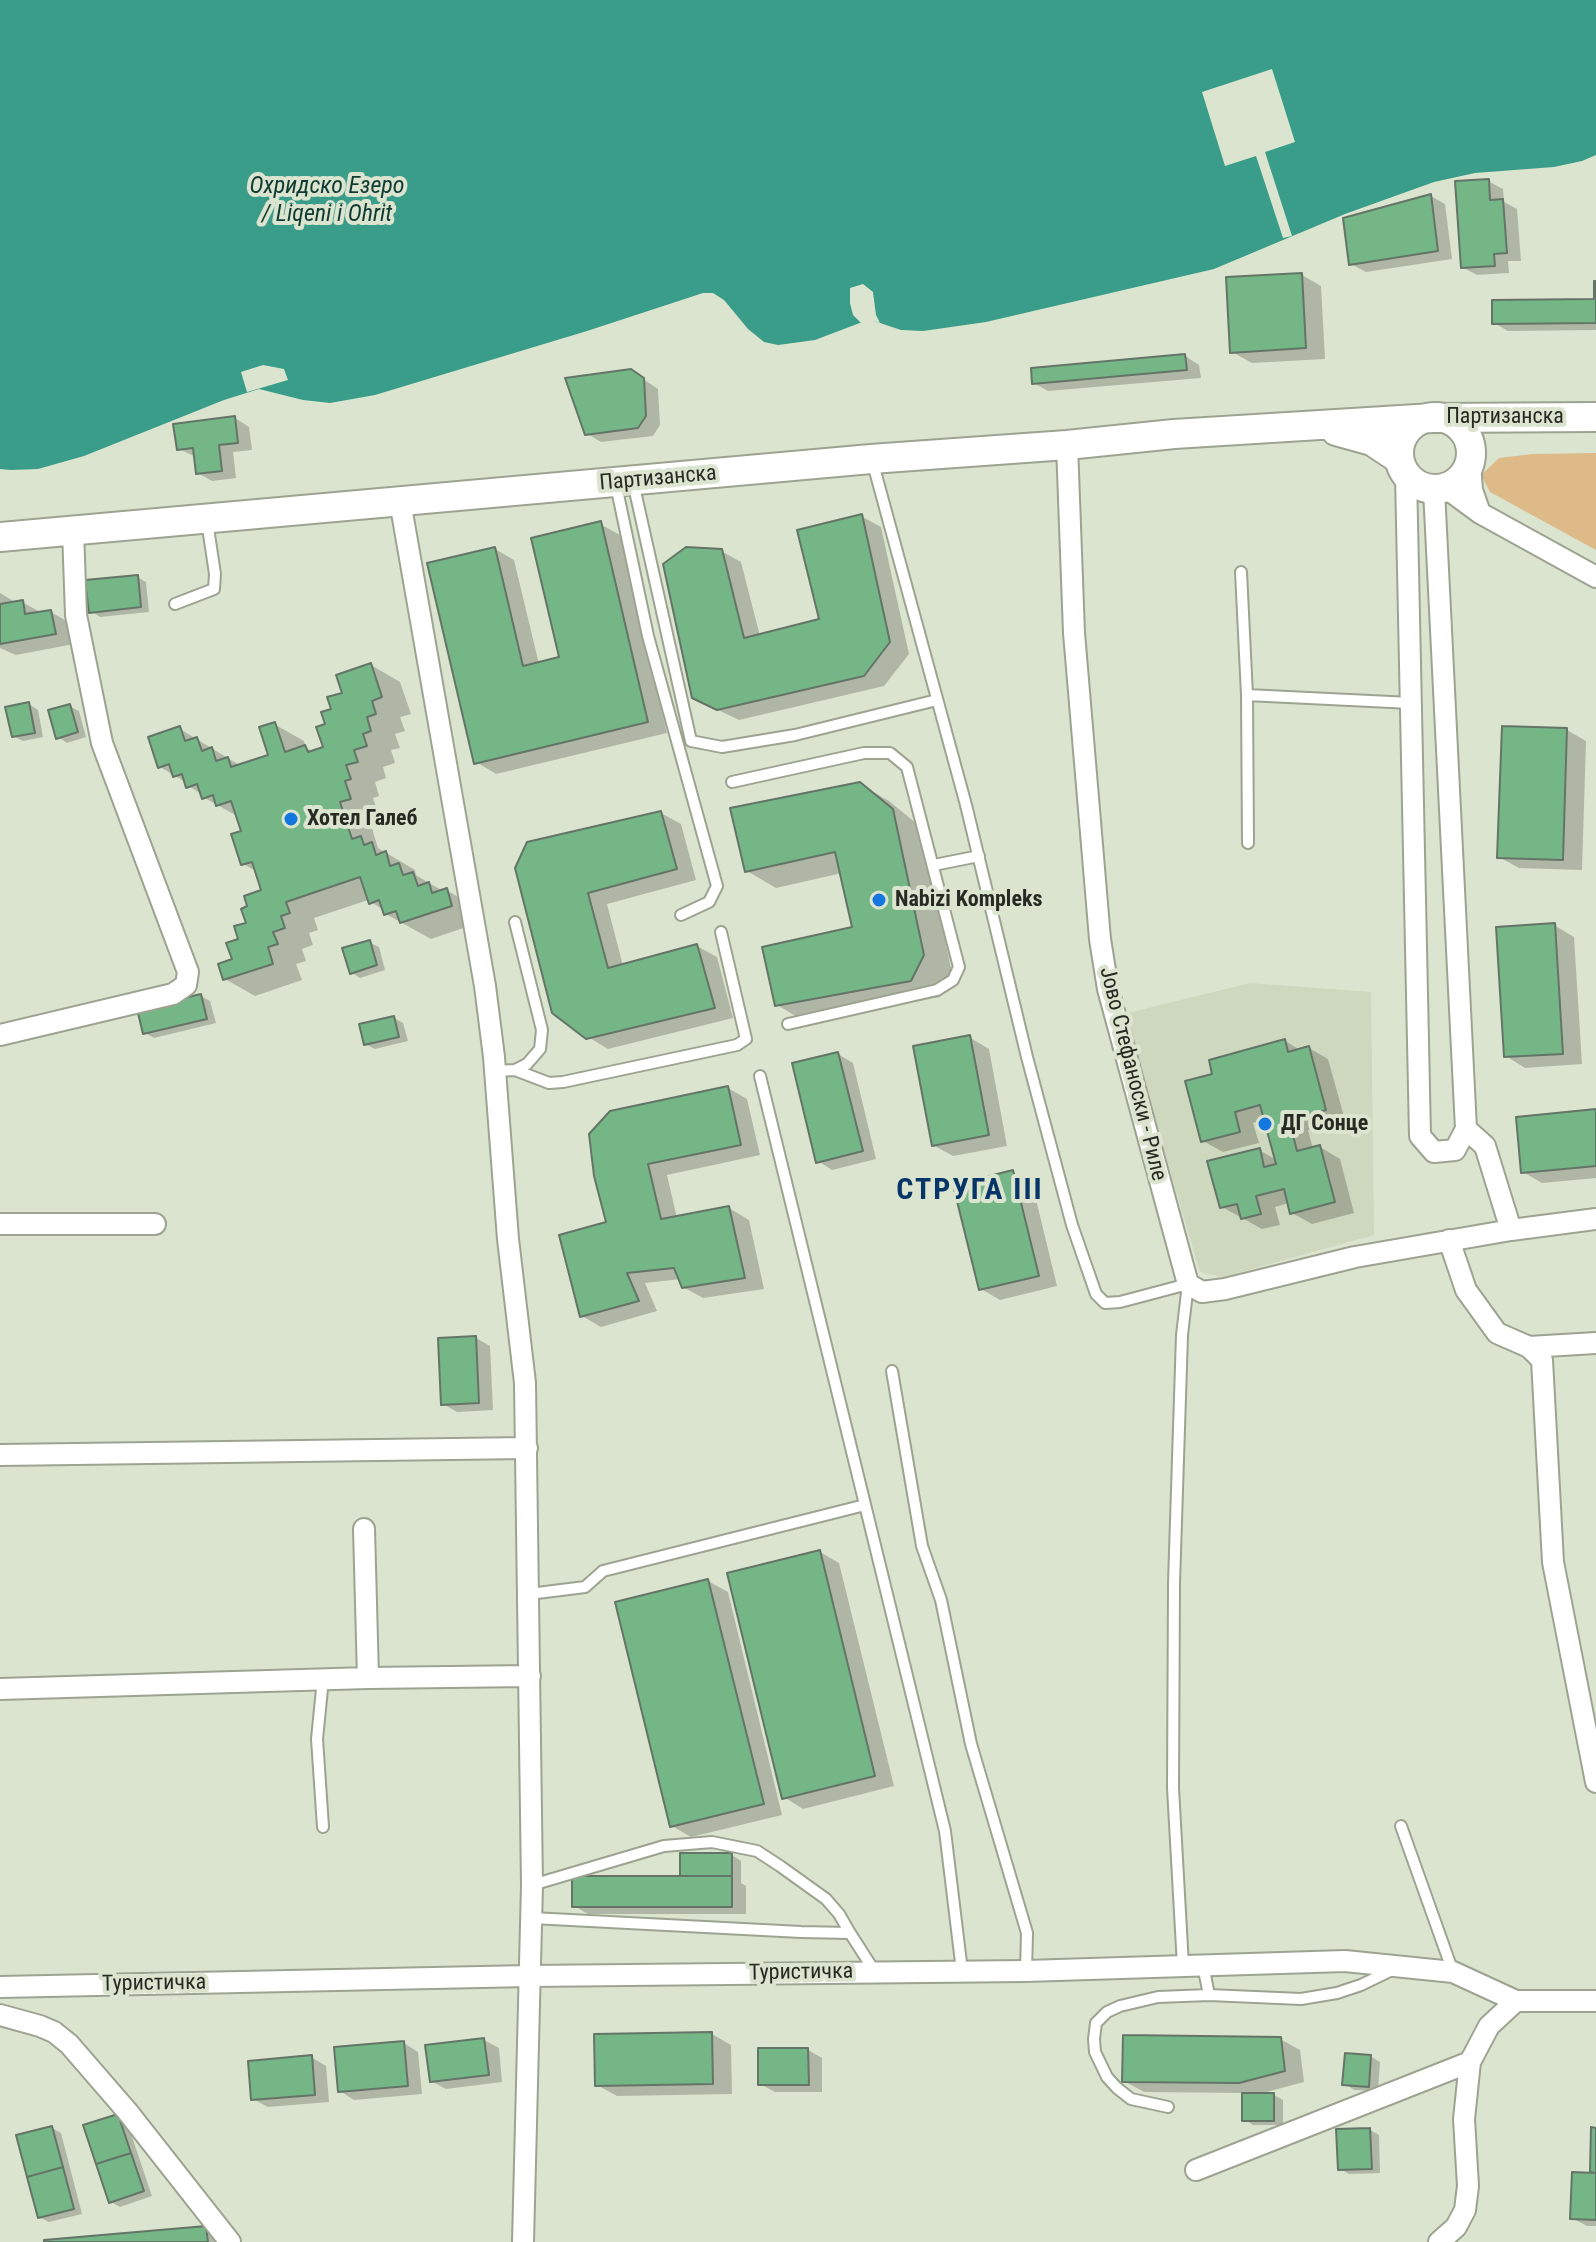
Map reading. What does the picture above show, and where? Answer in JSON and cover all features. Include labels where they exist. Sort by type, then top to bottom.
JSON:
[{"type":"main road","name":"Партизанска","points":[[0,537],[1174,434],[1433,418],[1586,417]]},
{"type":"main road","name":"Партизанска","points":[[1315,426],[1372,441],[1419,486],[1440,489],[1461,479],[1485,443],[1506,430],[1586,417]]},
{"type":"main road","name":"Партизанска","points":[[1402,467],[1400,444],[1407,431],[1421,420],[1433,418],[1455,423],[1466,434],[1471,448],[1470,463]]},
{"type":"street","name":"Јово Стефаноски - Риле","points":[[1067,445],[1074,633],[1102,951],[1108,989],[1188,1284]]},
{"type":"street","points":[[1470,463],[1472,490],[1480,513]]},
{"type":"street","points":[[1402,467],[1411,703],[1420,1136],[1434,1152],[1455,1150],[1466,1129],[1440,489]]},
{"type":"street","points":[[1440,489],[1596,577]]},
{"type":"street","points":[[400,501],[485,986],[505,1070],[508,1239],[525,1383],[527,1448],[532,1918],[523,2242]]},
{"type":"street","points":[[0,1035],[173,994],[186,985],[188,972],[102,743],[76,615],[73,530]]},
{"type":"street","points":[[1466,1129],[1485,1146],[1511,1230]]},
{"type":"street","points":[[1188,1284],[1202,1292],[1225,1289],[1355,1257],[1596,1219]]},
{"type":"street","points":[[0,1224],[155,1224]]},
{"type":"street","points":[[1449,1240],[1466,1290],[1497,1333],[1529,1347],[1542,1360],[1553,1562],[1596,1782]]},
{"type":"street","points":[[1529,1347],[1596,1343]]},
{"type":"street","points":[[0,1455],[527,1448]]},
{"type":"street","points":[[364,1529],[368,1678]]},
{"type":"street","points":[[0,1689],[530,1676]]},
{"type":"street","name":"Туристичка","points":[[3,1982],[67,1986],[529,1976],[1026,1971],[1345,1961],[1453,1972],[1516,2001],[1596,2001]]},
{"type":"street","points":[[1439,2242],[1456,2227],[1465,2210],[1468,2186],[1464,2119],[1470,2062],[1489,2026],[1516,2001]]},
{"type":"street","points":[[0,2015],[40,2026],[69,2044],[127,2111],[230,2242]]},
{"type":"street","points":[[1196,2170],[1470,2062]]},
{"type":"lane","points":[[871,459],[979,856],[1067,1210],[1096,1294],[1105,1303],[1120,1302],[1188,1284],[1182,1335],[1174,1599],[1173,1788],[1193,1966],[1209,1995]]},
{"type":"lane","points":[[624,482],[691,741],[722,747],[795,735],[937,700]]},
{"type":"lane","points":[[624,482],[648,636],[717,886],[709,902],[681,915]]},
{"type":"lane","points":[[175,604],[214,589],[215,574],[207,519]]},
{"type":"lane","points":[[1241,572],[1247,695],[1248,843]]},
{"type":"lane","points":[[1247,695],[1411,703]]},
{"type":"lane","points":[[732,782],[864,753],[890,753],[907,767],[959,967],[953,980],[937,990],[788,1024]]},
{"type":"lane","points":[[934,865],[979,856]]},
{"type":"lane","points":[[505,1070],[527,1064],[540,1049],[542,1030],[515,922]]},
{"type":"lane","points":[[505,1070],[549,1083],[563,1082],[737,1045],[746,1039],[721,932]]},
{"type":"lane","points":[[760,1076],[945,1831],[962,1971]]},
{"type":"lane","points":[[892,1371],[922,1546],[941,1600],[971,1744],[1027,1933],[1026,1971]]},
{"type":"lane","points":[[529,1594],[585,1587],[603,1571],[865,1505]]},
{"type":"lane","points":[[323,1679],[317,1739],[323,1827]]},
{"type":"lane","points":[[1401,1826],[1453,1972]]},
{"type":"lane","points":[[532,1885],[664,1846],[712,1842],[757,1851],[826,1899],[839,1914],[875,1972]]},
{"type":"lane","points":[[532,1918],[850,1933]]},
{"type":"lane","points":[[1168,2107],[1131,2099],[1107,2077],[1095,2052],[1094,2039],[1096,2023],[1107,2012],[1158,1997],[1209,1995],[1301,1999],[1337,1993],[1399,1967]]},
{"type":"shaded area","points":[[1596,453],[1596,550],[1490,492],[1481,475],[1499,458]]},
{"type":"shaded area","name":"ДГ Сонце","points":[[1250,983],[1371,992],[1374,1235],[1223,1277],[1200,1272],[1124,1014]]},
{"type":"water","name":"Охридско Езеро / Liqeni i Ohrit","points":[[0,0],[1596,0],[1596,155],[1554,167],[1475,173],[1434,182],[1345,214],[1214,269],[986,322],[923,331],[901,330],[865,321],[815,340],[778,345],[764,342],[748,329],[724,300],[713,293],[703,293],[375,395],[330,403],[259,389],[84,456],[38,469],[0,469]]},
{"type":"pier","points":[[1272,69],[1295,142],[1265,152],[1292,236],[1283,238],[1256,156],[1225,166],[1202,92]]},
{"type":"pier","points":[[863,284],[873,292],[880,323],[861,323],[853,315],[850,288]]},
{"type":"pier","points":[[263,365],[284,369],[288,380],[247,392],[241,372]]},
{"type":"building","points":[[1489,179],[1490,200],[1503,199],[1507,253],[1494,254],[1495,266],[1461,268],[1455,181]]},
{"type":"building","points":[[1431,194],[1438,251],[1349,265],[1343,218]]},
{"type":"building","points":[[1302,273],[1306,348],[1230,353],[1226,277]]},
{"type":"building","points":[[1594,281],[1596,323],[1492,324],[1492,300],[1594,299]]},
{"type":"building","points":[[1185,354],[1187,370],[1032,384],[1031,368]]},
{"type":"building","points":[[631,369],[644,378],[646,416],[638,428],[585,435],[565,378]]},
{"type":"building","points":[[235,416],[238,443],[219,445],[222,471],[196,474],[193,448],[177,450],[173,424]]},
{"type":"building","points":[[862,514],[890,642],[864,676],[717,710],[692,698],[663,564],[686,547],[722,549],[744,638],[819,619],[797,530]]},
{"type":"building","points":[[601,521],[648,722],[474,764],[427,563],[495,547],[523,666],[559,657],[531,538]]},
{"type":"building","points":[[138,575],[141,607],[89,613],[85,580]]},
{"type":"building","points":[[23,600],[25,614],[51,610],[56,634],[0,644],[0,604]]},
{"type":"building","name":"Хотел Галеб","points":[[371,663],[382,697],[372,701],[376,714],[367,717],[371,731],[363,734],[367,746],[354,750],[358,762],[346,765],[351,779],[345,781],[351,799],[340,802],[352,839],[361,836],[364,845],[372,842],[376,855],[386,851],[390,866],[399,863],[403,875],[413,872],[418,886],[429,882],[432,893],[447,888],[452,906],[400,923],[396,911],[384,915],[379,900],[369,904],[360,877],[286,902],[290,913],[281,916],[285,928],[273,932],[278,944],[268,947],[273,964],[223,980],[218,964],[232,959],[226,943],[238,939],[234,926],[246,923],[241,909],[247,906],[244,896],[261,890],[252,862],[241,865],[231,834],[241,831],[231,801],[216,806],[213,795],[202,799],[197,784],[186,788],[182,774],[173,777],[169,764],[158,768],[148,737],[180,726],[185,741],[197,737],[202,751],[212,747],[216,761],[228,757],[231,767],[268,755],[259,727],[275,722],[285,752],[305,745],[308,752],[323,747],[316,727],[325,724],[321,712],[331,709],[327,697],[342,693],[336,675]]},
{"type":"building","points":[[29,702],[35,733],[12,737],[5,707]]},
{"type":"building","points":[[70,704],[78,732],[56,739],[48,710]]},
{"type":"building","points":[[1502,726],[1567,728],[1563,860],[1497,858]]},
{"type":"building","name":"Nabizi Kompleks","points":[[860,782],[893,809],[924,955],[911,981],[775,1006],[762,947],[852,927],[835,852],[745,872],[730,808]]},
{"type":"building","points":[[661,811],[677,869],[588,893],[608,968],[697,944],[715,1008],[586,1039],[552,1013],[515,868],[527,842]]},
{"type":"building","points":[[1555,923],[1563,1054],[1504,1057],[1496,927]]},
{"type":"building","points":[[370,940],[377,965],[350,974],[342,948]]},
{"type":"building","points":[[201,994],[207,1019],[143,1034],[137,1009]]},
{"type":"building","points":[[394,1016],[399,1037],[364,1045],[359,1024]]},
{"type":"building","points":[[970,1035],[989,1135],[932,1146],[913,1046]]},
{"type":"building","points":[[1285,1039],[1288,1052],[1309,1046],[1326,1110],[1289,1120],[1297,1151],[1320,1145],[1335,1202],[1290,1214],[1284,1189],[1256,1196],[1261,1214],[1241,1219],[1237,1204],[1220,1208],[1207,1161],[1260,1148],[1264,1167],[1276,1164],[1260,1105],[1235,1112],[1240,1132],[1201,1142],[1185,1081],[1212,1074],[1209,1060]]},
{"type":"building","points":[[838,1052],[863,1151],[816,1163],[792,1063]]},
{"type":"building","points":[[728,1086],[741,1145],[648,1164],[661,1219],[729,1206],[745,1278],[682,1288],[674,1268],[627,1273],[639,1301],[580,1317],[559,1235],[606,1222],[594,1176],[589,1134],[610,1111]]},
{"type":"building","points":[[1596,1109],[1596,1166],[1521,1173],[1516,1117]]},
{"type":"building","points":[[1013,1170],[1039,1276],[979,1290],[953,1185]]},
{"type":"building","points":[[476,1336],[479,1403],[441,1405],[438,1338]]},
{"type":"building","points":[[820,1550],[875,1776],[782,1799],[727,1573]]},
{"type":"building","points":[[708,1579],[764,1804],[670,1827],[615,1602]]},
{"type":"building","points":[[680,1853],[732,1853],[732,1876],[680,1876]]},
{"type":"building","points":[[572,1876],[732,1876],[732,1907],[572,1907]]},
{"type":"building","points":[[712,2032],[713,2084],[595,2086],[594,2034]]},
{"type":"building","points":[[1123,2035],[1281,2037],[1285,2071],[1239,2083],[1122,2082]]},
{"type":"building","points":[[484,2038],[489,2075],[430,2082],[425,2045]]},
{"type":"building","points":[[404,2041],[408,2086],[338,2092],[334,2047]]},
{"type":"building","points":[[758,2048],[808,2048],[809,2085],[758,2085]]},
{"type":"building","points":[[1345,2053],[1371,2055],[1369,2087],[1342,2085]]},
{"type":"building","points":[[312,2055],[315,2095],[251,2100],[248,2061]]},
{"type":"building","points":[[1242,2093],[1274,2093],[1274,2121],[1242,2121]]},
{"type":"building","points":[[118,2114],[131,2153],[96,2164],[83,2125]]},
{"type":"building","points":[[52,2126],[63,2167],[27,2177],[16,2135]]},
{"type":"building","points":[[1591,2127],[1596,2128],[1596,2173],[1590,2172]]},
{"type":"building","points":[[1370,2128],[1372,2169],[1338,2170],[1336,2129]]},
{"type":"building","points":[[131,2153],[144,2191],[109,2203],[96,2164]]},
{"type":"building","points":[[63,2167],[74,2209],[38,2218],[27,2177]]},
{"type":"building","points":[[1572,2172],[1596,2173],[1596,2220],[1570,2219]]},
{"type":"building","points":[[206,2226],[208,2242],[44,2242],[44,2240]]},
{"type":"place","name":"Хотел Галеб","points":[[291,819]]},
{"type":"place","name":"Nabizi Kompleks","points":[[879,900]]},
{"type":"place","name":"ДГ Сонце","points":[[1265,1124]]},
{"type":"district","name":"СТРУГА III","points":[[970,1191]]}]
